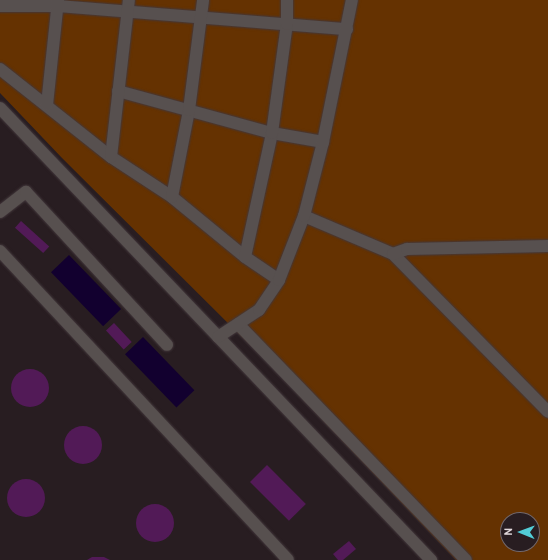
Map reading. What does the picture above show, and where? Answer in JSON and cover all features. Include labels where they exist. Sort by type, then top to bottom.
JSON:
[{"type":"street","points":[[172,197],[189,110],[202,19],[203,0]]},
{"type":"street","points":[[245,257],[272,132],[287,24],[288,0]]},
{"type":"street","points":[[218,337],[259,310],[279,280],[304,216],[323,142],[352,0]]},
{"type":"street","points":[[0,6],[58,3],[128,6],[202,19],[347,29]]},
{"type":"street","points":[[47,105],[58,3]]},
{"type":"street","points":[[111,157],[128,6]]},
{"type":"street","points":[[0,70],[47,105],[111,157],[172,197],[245,257],[279,280]]},
{"type":"street","points":[[118,91],[272,132],[323,142]]},
{"type":"street","points":[[0,108],[431,560]]},
{"type":"street","points":[[0,212],[26,192],[167,345]]},
{"type":"street","points":[[304,216],[393,254],[548,412]]},
{"type":"street","points":[[393,254],[408,249],[548,246]]},
{"type":"street","points":[[0,251],[288,560]]},
{"type":"street","points":[[238,324],[466,560]]},
{"type":"shaded area","points":[[0,0],[548,0],[548,560],[456,560],[265,360],[62,158],[0,93]]},
{"type":"shaded area","points":[[69,255],[121,309],[103,326],[51,272]]},
{"type":"shaded area","points":[[143,337],[194,390],[176,408],[125,354]]},
{"type":"building","points":[[21,221],[49,246],[43,253],[15,228]]},
{"type":"building","points":[[114,323],[132,342],[124,350],[106,331]]},
{"type":"building","points":[[26,369],[34,369],[44,374],[48,381],[48,395],[44,402],[34,407],[26,407],[16,402],[14,399],[11,392],[11,384],[16,374],[19,372]]},
{"type":"building","points":[[79,426],[87,426],[97,431],[101,438],[101,452],[97,459],[87,464],[79,464],[69,459],[67,456],[64,449],[64,441],[69,431],[72,429]]},
{"type":"building","points":[[267,465],[306,504],[289,521],[250,482]]},
{"type":"building","points":[[22,479],[30,479],[40,484],[44,491],[44,505],[40,512],[30,517],[22,517],[12,512],[10,509],[7,502],[7,494],[12,484],[15,482]]},
{"type":"building","points":[[151,504],[159,504],[169,509],[173,516],[173,530],[169,537],[159,542],[151,542],[141,537],[139,534],[136,527],[136,519],[141,509],[144,507]]},
{"type":"building","points":[[349,541],[356,549],[343,560],[338,560],[333,554]]},
{"type":"building","points":[[92,557],[104,557],[110,560],[87,560]]}]
